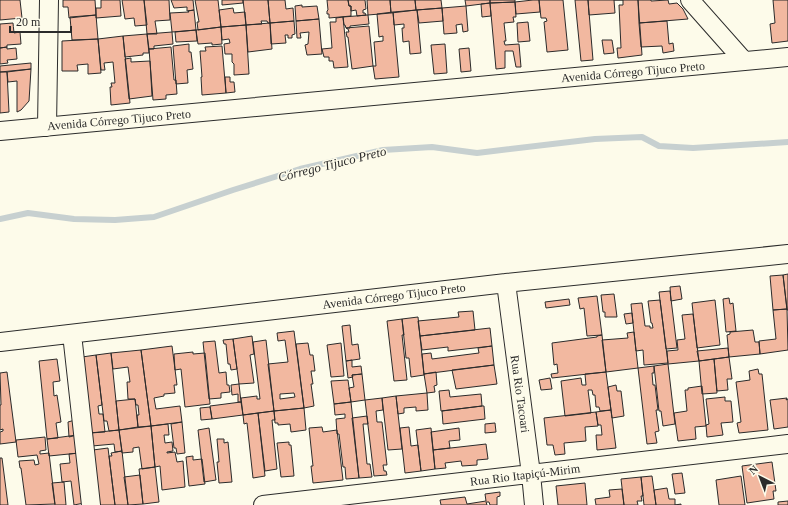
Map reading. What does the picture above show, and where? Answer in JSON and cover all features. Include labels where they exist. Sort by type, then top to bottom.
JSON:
[{"type":"street","points":[[47,127],[49,0]]},
{"type":"street","points":[[690,0],[744,61]]},
{"type":"street","name":"Avenida Córrego Tijuco Preto","points":[[0,131],[788,57]]},
{"type":"street","name":"Avenida Córrego Tijuco Preto","points":[[0,342],[506,283],[788,254]]},
{"type":"street","name":"Rua Rio Tacoari","points":[[506,283],[534,505]]},
{"type":"street","points":[[72,334],[91,505]]},
{"type":"street","name":"Rua Rio Itapiçú-Mirim","points":[[263,505],[788,444]]},
{"type":"building","points":[[0,0],[20,0],[22,18],[0,20]]},
{"type":"building","points":[[63,0],[95,0],[96,15],[69,18],[68,7],[63,7]]},
{"type":"building","points":[[101,0],[120,0],[121,16],[96,18],[96,8],[101,8]]},
{"type":"building","points":[[122,0],[144,0],[147,25],[135,26],[134,18],[125,19]]},
{"type":"building","points":[[144,0],[169,0],[170,20],[155,21],[157,34],[147,34]]},
{"type":"building","points":[[171,0],[193,0],[194,10],[187,11],[187,7],[174,8]]},
{"type":"building","points":[[195,0],[218,0],[221,27],[198,30],[197,22],[199,22]]},
{"type":"building","points":[[222,0],[243,0],[243,3],[222,5]]},
{"type":"building","points":[[243,0],[268,0],[270,23],[267,21],[261,21],[262,24],[246,25]]},
{"type":"building","points":[[268,0],[285,0],[286,9],[293,8],[294,21],[270,23]]},
{"type":"building","points":[[327,0],[348,0],[349,6],[351,6],[351,16],[329,18],[329,14],[327,14]]},
{"type":"building","points":[[348,0],[365,0],[366,9],[363,10],[363,13],[366,15],[357,16],[356,10],[351,11],[351,6],[349,6]]},
{"type":"building","points":[[367,0],[390,0],[391,13],[368,15]]},
{"type":"building","points":[[390,0],[415,0],[416,10],[391,13]]},
{"type":"building","points":[[415,0],[441,0],[442,8],[416,10]]},
{"type":"building","points":[[465,0],[490,0],[490,3],[466,6]]},
{"type":"building","points":[[490,0],[515,0],[515,2],[490,3]]},
{"type":"building","points":[[539,0],[540,12],[516,14],[515,2]]},
{"type":"building","points":[[539,0],[563,0],[568,50],[547,52],[544,22],[547,21],[546,18],[541,18]]},
{"type":"building","points":[[575,0],[588,0],[593,60],[581,61]]},
{"type":"building","points":[[588,0],[614,0],[615,13],[589,15]]},
{"type":"building","points":[[623,0],[638,0],[642,55],[618,58],[617,48],[621,48],[619,5],[623,5]]},
{"type":"building","points":[[638,0],[668,0],[669,4],[677,3],[683,9],[688,19],[639,23]]},
{"type":"building","points":[[773,0],[788,0],[788,41],[772,43],[770,24],[775,23]]},
{"type":"building","points":[[515,2],[516,17],[513,17],[514,22],[504,23],[506,41],[504,41],[505,45],[519,44],[521,67],[516,67],[513,51],[505,51],[505,68],[496,69],[490,3]]},
{"type":"building","points":[[490,3],[491,16],[482,17],[481,4]]},
{"type":"building","points":[[302,5],[302,7],[317,6],[319,19],[296,21],[295,6]]},
{"type":"building","points":[[466,6],[468,31],[463,32],[462,24],[456,25],[457,33],[444,34],[442,8]]},
{"type":"building","points":[[233,8],[234,13],[245,12],[246,25],[221,27],[219,10]]},
{"type":"building","points":[[442,8],[443,21],[419,23],[417,10]]},
{"type":"building","points":[[194,10],[196,30],[172,32],[170,13],[189,12],[188,11]]},
{"type":"building","points":[[417,10],[421,53],[410,54],[409,41],[403,42],[402,28],[404,28],[404,24],[394,25],[393,12]]},
{"type":"building","points":[[393,12],[399,77],[375,79],[373,66],[376,66],[374,42],[383,41],[383,36],[379,37],[377,14]]},
{"type":"building","points":[[96,15],[98,39],[72,40],[70,17]]},
{"type":"building","points":[[368,15],[369,24],[350,26],[350,28],[346,28],[344,25],[343,17]]},
{"type":"building","points":[[343,17],[348,67],[334,68],[333,61],[329,61],[329,57],[324,57],[322,49],[332,48],[330,22],[336,22],[336,18]]},
{"type":"building","points":[[319,19],[322,54],[307,55],[305,45],[308,44],[309,32],[300,33],[301,38],[297,38],[296,21]]},
{"type":"building","points":[[294,21],[295,34],[292,35],[292,38],[288,38],[288,35],[285,35],[286,43],[271,44],[270,23]]},
{"type":"building","points":[[667,21],[669,44],[673,43],[674,51],[663,53],[662,46],[641,47],[639,23]]},
{"type":"building","points":[[528,22],[530,41],[518,42],[517,23]]},
{"type":"building","points":[[13,23],[14,33],[20,32],[21,44],[7,45],[7,47],[0,48],[0,24]]},
{"type":"building","points":[[270,23],[272,49],[248,52],[246,25]]},
{"type":"building","points":[[246,25],[249,74],[234,75],[232,54],[225,54],[224,44],[230,43],[229,39],[222,40],[221,27]]},
{"type":"building","points":[[369,26],[373,66],[352,69],[346,32],[349,32],[346,28]]},
{"type":"building","points":[[221,27],[222,44],[198,44],[196,30]]},
{"type":"building","points":[[196,30],[197,41],[176,42],[175,32]]},
{"type":"building","points":[[172,32],[173,44],[154,46],[154,49],[149,49],[147,34]]},
{"type":"building","points":[[147,34],[149,53],[125,57],[123,36]]},
{"type":"building","points":[[123,36],[130,103],[111,105],[110,87],[112,87],[111,83],[115,83],[113,62],[104,63],[105,70],[101,70],[98,39]]},
{"type":"building","points":[[98,39],[101,73],[88,74],[88,64],[77,65],[78,71],[62,71],[62,41]]},
{"type":"building","points":[[602,40],[612,40],[614,53],[604,54]]},
{"type":"building","points":[[189,44],[189,52],[191,52],[193,69],[187,70],[188,83],[176,84],[173,46]]},
{"type":"building","points":[[445,44],[447,73],[434,74],[431,45]]},
{"type":"building","points":[[222,46],[226,93],[202,95],[200,51],[206,51],[205,47]]},
{"type":"building","points":[[7,47],[7,49],[16,48],[17,59],[7,60],[8,63],[0,64],[0,48]]},
{"type":"building","points":[[171,47],[174,80],[176,80],[177,94],[166,95],[166,99],[153,100],[149,49]]},
{"type":"building","points":[[469,48],[471,71],[461,72],[459,49]]},
{"type":"building","points":[[131,58],[131,62],[150,61],[152,96],[129,99],[125,59]]},
{"type":"building","points":[[31,63],[31,69],[0,72],[0,66]]},
{"type":"building","points":[[31,69],[29,101],[21,110],[17,112],[17,81],[8,82],[7,72]]},
{"type":"building","points":[[0,72],[7,72],[9,112],[0,113]]},
{"type":"building","points":[[225,77],[230,77],[230,82],[234,82],[235,92],[226,93]]},
{"type":"building","points":[[788,274],[788,310],[787,310],[783,275]]},
{"type":"building","points":[[783,275],[787,309],[773,310],[770,276]]},
{"type":"building","points":[[680,286],[682,299],[671,301],[670,287]]},
{"type":"building","points":[[670,291],[677,348],[666,349],[659,292]]},
{"type":"building","points":[[614,294],[617,317],[605,317],[601,295]]},
{"type":"building","points":[[597,296],[602,335],[587,336],[584,308],[580,309],[578,298]]},
{"type":"building","points":[[729,298],[730,304],[733,303],[736,331],[726,332],[723,299]]},
{"type":"building","points":[[569,299],[570,305],[546,308],[545,302]]},
{"type":"building","points":[[660,300],[668,363],[644,365],[643,350],[636,351],[631,304],[642,303],[645,326],[650,326],[650,328],[653,328],[648,301]]},
{"type":"building","points":[[715,300],[720,345],[697,348],[692,303]]},
{"type":"building","points":[[787,309],[788,350],[760,354],[759,341],[776,339],[773,310]]},
{"type":"building","points":[[473,311],[475,330],[420,336],[418,321],[459,317],[458,312]]},
{"type":"building","points":[[632,313],[633,323],[626,324],[624,314]]},
{"type":"building","points":[[693,314],[699,361],[668,364],[667,351],[678,350],[677,340],[685,339],[682,315]]},
{"type":"building","points":[[418,317],[424,375],[411,377],[409,358],[406,358],[402,319]]},
{"type":"building","points":[[402,319],[404,335],[402,335],[407,380],[394,381],[387,321]]},
{"type":"building","points":[[350,325],[352,345],[358,344],[360,359],[346,361],[342,326]]},
{"type":"building","points":[[490,328],[492,346],[448,351],[448,347],[422,350],[420,336]]},
{"type":"building","points":[[753,330],[755,342],[759,342],[760,354],[729,357],[727,335],[730,334],[730,332]]},
{"type":"building","points":[[294,331],[304,408],[274,411],[268,364],[288,362],[285,340],[278,341],[277,333]],"holes":[[[294,393],[295,397],[280,399],[280,394]]]},
{"type":"building","points":[[634,332],[638,368],[606,372],[602,340],[628,338],[627,333]]},
{"type":"building","points":[[602,335],[606,372],[552,378],[551,374],[558,373],[557,364],[554,365],[552,343]]},
{"type":"building","points":[[252,336],[254,354],[250,355],[254,383],[239,384],[233,339]]},
{"type":"building","points":[[233,339],[237,369],[231,370],[230,364],[228,364],[226,344],[224,344],[223,340]]},
{"type":"building","points":[[266,340],[274,411],[243,415],[241,398],[257,396],[257,399],[260,399],[253,342]]},
{"type":"building","points":[[215,341],[219,373],[226,372],[227,385],[229,385],[230,392],[221,393],[221,398],[209,399],[203,342]]},
{"type":"building","points":[[308,343],[310,355],[313,355],[315,371],[311,371],[314,406],[304,408],[296,344]]},
{"type":"building","points":[[341,343],[344,376],[331,377],[327,345]]},
{"type":"building","points":[[172,346],[177,385],[174,385],[175,393],[164,394],[164,396],[154,398],[156,409],[180,406],[182,422],[151,426],[141,350]]},
{"type":"building","points":[[492,346],[494,365],[424,374],[422,354],[431,353],[432,359],[479,353],[478,348]]},
{"type":"building","points":[[728,348],[729,357],[699,361],[697,351]]},
{"type":"building","points":[[141,350],[151,426],[138,427],[138,405],[136,405],[135,399],[128,399],[127,382],[130,382],[128,367],[113,369],[111,353]]},
{"type":"building","points":[[193,352],[193,354],[205,353],[210,404],[185,407],[181,369],[175,370],[174,354]]},
{"type":"building","points":[[111,353],[119,430],[109,431],[107,421],[104,421],[96,355]]},
{"type":"building","points":[[96,355],[102,405],[98,406],[99,414],[103,414],[105,432],[90,433],[82,357]]},
{"type":"building","points":[[729,357],[732,379],[727,379],[728,390],[717,391],[714,359]]},
{"type":"building","points":[[57,359],[60,381],[53,382],[54,396],[57,395],[61,422],[56,423],[58,438],[47,439],[39,361]]},
{"type":"building","points":[[714,359],[717,393],[702,394],[699,361]]},
{"type":"building","points":[[352,360],[352,367],[361,366],[362,374],[352,375],[353,377],[348,378],[346,361]]},
{"type":"building","points":[[668,364],[675,424],[663,426],[661,411],[659,411],[654,366]]},
{"type":"building","points":[[494,365],[497,384],[456,389],[452,370]]},
{"type":"building","points":[[654,366],[654,373],[652,373],[653,385],[655,385],[659,431],[655,432],[657,443],[647,444],[638,368]]},
{"type":"building","points":[[758,369],[759,374],[762,374],[768,430],[739,433],[737,423],[741,422],[736,382],[750,380],[749,371]]},
{"type":"building","points":[[7,372],[16,442],[0,444],[0,432],[3,431],[3,429],[0,430],[0,373]]},
{"type":"building","points":[[436,372],[437,385],[434,386],[435,392],[427,393],[424,374]]},
{"type":"building","points":[[606,372],[611,410],[600,411],[599,407],[596,407],[595,395],[593,395],[592,390],[588,390],[591,413],[565,416],[561,381],[581,378],[582,385],[586,385],[585,374]]},
{"type":"building","points":[[362,374],[365,400],[351,402],[349,388],[354,387],[352,375]]},
{"type":"building","points":[[550,378],[552,389],[541,390],[539,380]]},
{"type":"building","points":[[348,380],[351,402],[334,404],[331,381]]},
{"type":"building","points":[[239,384],[241,402],[238,402],[238,394],[232,395],[231,385]]},
{"type":"building","points":[[616,385],[617,391],[621,391],[624,416],[612,418],[608,387]]},
{"type":"building","points":[[702,386],[706,426],[695,427],[696,439],[678,441],[674,413],[687,411],[685,390],[688,390],[688,388]]},
{"type":"building","points":[[449,390],[450,397],[481,394],[482,406],[441,411],[439,391]]},
{"type":"building","points":[[427,393],[428,410],[416,411],[416,407],[404,408],[404,413],[398,414],[396,396]]},
{"type":"building","points":[[396,396],[402,449],[388,450],[382,398]]},
{"type":"building","points":[[725,397],[725,401],[731,401],[733,422],[721,423],[723,435],[707,437],[706,425],[709,424],[706,399]]},
{"type":"building","points":[[382,398],[383,410],[376,411],[377,422],[382,422],[387,465],[383,465],[384,471],[386,471],[387,475],[374,476],[365,400]]},
{"type":"building","points":[[787,398],[788,427],[774,429],[770,400]]},
{"type":"building","points":[[135,399],[138,427],[119,430],[116,401]]},
{"type":"building","points":[[241,402],[243,415],[212,419],[210,406]]},
{"type":"building","points":[[351,402],[359,478],[346,479],[339,434],[337,434],[336,419],[345,418],[345,414],[335,415],[334,404]]},
{"type":"building","points":[[484,406],[485,419],[443,424],[442,411]]},
{"type":"building","points":[[210,407],[212,419],[201,420],[200,408]]},
{"type":"building","points":[[304,408],[306,430],[291,432],[290,424],[278,425],[278,423],[275,423],[274,411]]},
{"type":"building","points":[[611,410],[616,448],[597,450],[596,435],[602,435],[601,425],[598,425],[596,412]]},
{"type":"building","points":[[274,411],[275,420],[272,420],[277,469],[265,471],[258,413]]},
{"type":"building","points":[[596,412],[598,426],[585,427],[586,441],[564,443],[565,454],[555,455],[553,445],[547,445],[544,418]]},
{"type":"building","points":[[258,413],[265,476],[253,478],[247,423],[244,424],[243,415]]},
{"type":"building","points":[[367,416],[368,424],[363,424],[367,464],[370,464],[372,477],[359,478],[352,418]]},
{"type":"building","points":[[75,420],[77,435],[69,437],[68,422]]},
{"type":"building","points":[[182,422],[185,453],[177,454],[176,448],[174,448],[171,424]]},
{"type":"building","points":[[495,423],[496,432],[485,433],[485,424]]},
{"type":"building","points":[[168,424],[169,435],[164,435],[165,443],[172,442],[173,451],[167,453],[175,452],[177,462],[183,461],[185,487],[162,490],[160,466],[155,467],[151,426]]},
{"type":"building","points":[[151,426],[155,467],[142,469],[139,447],[133,448],[133,452],[122,453],[119,430]]},
{"type":"building","points":[[322,427],[323,432],[337,430],[343,480],[313,483],[311,466],[313,466],[309,428]]},
{"type":"building","points":[[409,427],[411,446],[418,445],[421,471],[405,473],[400,428]]},
{"type":"building","points":[[209,428],[216,480],[204,482],[198,430]]},
{"type":"building","points":[[431,428],[435,469],[421,471],[416,430]]},
{"type":"building","points":[[459,428],[460,440],[449,441],[450,448],[433,450],[431,432]]},
{"type":"building","points":[[119,430],[122,451],[115,452],[114,444],[92,446],[90,433]]},
{"type":"building","points":[[77,435],[79,453],[49,456],[47,439]]},
{"type":"building","points":[[45,437],[46,450],[40,451],[40,454],[49,453],[55,504],[26,505],[19,461],[34,460],[35,465],[39,464],[37,455],[18,457],[16,440]]},
{"type":"building","points":[[217,439],[224,439],[224,443],[228,442],[232,482],[219,483]]},
{"type":"building","points":[[289,442],[289,445],[291,445],[294,476],[281,477],[277,443]]},
{"type":"building","points":[[486,444],[488,459],[477,460],[477,465],[462,466],[461,461],[445,463],[446,468],[435,469],[433,450]]},
{"type":"building","points":[[108,448],[115,505],[99,505],[93,450]]},
{"type":"building","points":[[122,451],[128,505],[115,505],[109,456],[112,456],[111,453]]},
{"type":"building","points":[[79,453],[84,503],[74,505],[71,481],[62,482],[60,464],[70,463],[69,454]]},
{"type":"building","points":[[193,456],[193,460],[202,459],[205,484],[189,486],[186,457]]},
{"type":"building","points":[[0,458],[2,458],[8,505],[0,505]]},
{"type":"building","points":[[772,462],[776,491],[773,491],[774,499],[747,503],[742,466]]},
{"type":"building","points":[[155,467],[159,502],[143,504],[139,469]]},
{"type":"building","points":[[682,473],[685,493],[675,494],[672,474]]},
{"type":"building","points":[[140,475],[143,504],[128,505],[124,477]]},
{"type":"building","points":[[652,476],[656,505],[644,505],[641,477]]},
{"type":"building","points":[[741,476],[745,505],[719,505],[716,480]]},
{"type":"building","points":[[641,477],[643,496],[641,496],[642,501],[637,501],[638,505],[624,505],[621,479]]},
{"type":"building","points":[[64,482],[66,505],[55,505],[52,483]]},
{"type":"building","points":[[585,483],[587,505],[558,505],[556,486]]},
{"type":"building","points":[[667,488],[669,499],[675,499],[675,505],[656,505],[654,490]]},
{"type":"building","points":[[622,489],[624,505],[596,505],[595,499],[610,497],[609,490]]},
{"type":"building","points":[[500,492],[500,496],[497,497],[497,505],[490,505],[489,502],[486,502],[487,505],[441,505],[440,500],[465,497],[467,504],[486,501],[485,494]]},
{"type":"building","points":[[788,501],[788,505],[778,505],[778,502]]},
{"type":"waterway","name":"Córrego Tijuco Preto","points":[[0,219],[28,213],[74,219],[115,220],[154,217],[300,169],[383,150],[432,147],[477,153],[595,139],[642,137],[659,146],[693,148],[788,142]]}]
